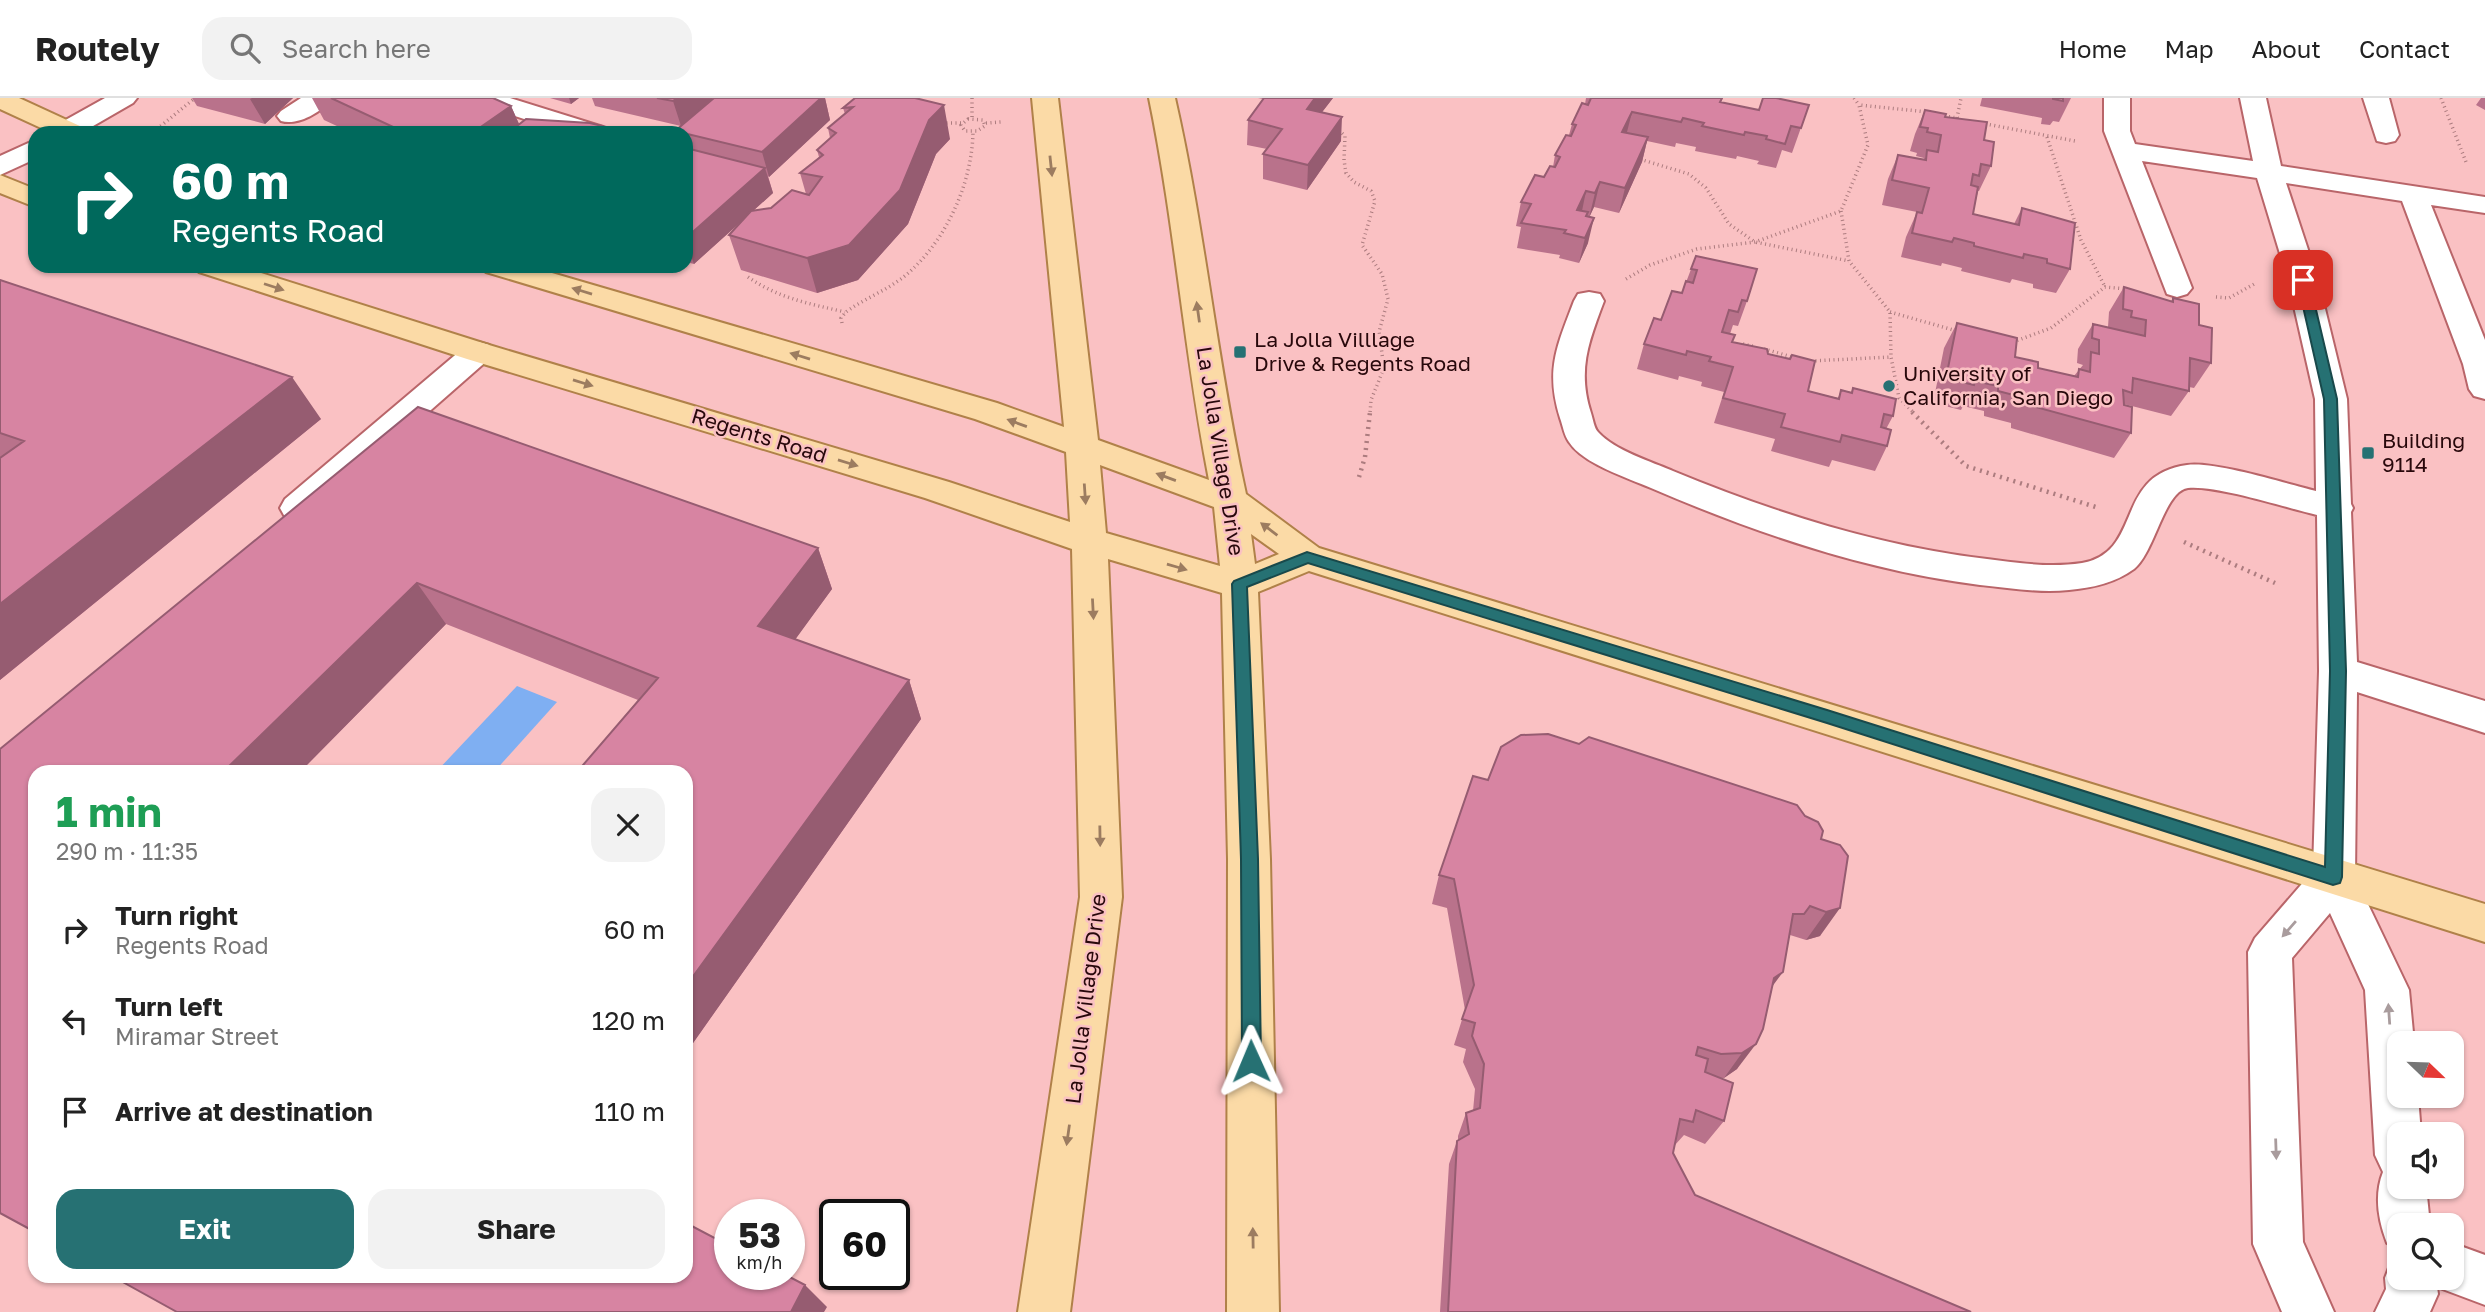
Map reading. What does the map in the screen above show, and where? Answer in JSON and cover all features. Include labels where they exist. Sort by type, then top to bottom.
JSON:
[{"type":"main road","name":"La Jolla Village Drive","points":[[1044,1312],[1101,897],[1097,704],[1082,446],[1045,98]]},
{"type":"main road","name":"La Jolla Village Drive","points":[[1162,98],[1176,162],[1216,432],[1230,500],[1240,584],[1249,859],[1253,1312]]},
{"type":"main road","points":[[0,99],[55,126]]},
{"type":"main road","points":[[0,183],[28,197]]},
{"type":"main road","name":"Regents Road","points":[[231,273],[478,352],[937,490],[1088,541],[1240,584]]},
{"type":"main road","points":[[520,273],[986,411],[1230,500],[1307,557],[2485,923]]},
{"type":"main road","points":[[1240,584],[1307,557]]},
{"type":"street","points":[[77,126],[124,98]]},
{"type":"street","points":[[290,117],[319,98]]},
{"type":"street","points":[[484,98],[572,126]]},
{"type":"street","points":[[2117,98],[2117,131],[2177,288]]},
{"type":"street","points":[[2253,98],[2268,170],[2303,280],[2331,399],[2336,508],[2338,671],[2333,877],[2387,990],[2397,1122]]},
{"type":"street","points":[[2376,98],[2386,135]]},
{"type":"street","points":[[2124,150],[2485,205]]},
{"type":"street","points":[[0,167],[28,152]]},
{"type":"street","points":[[2413,194],[2479,364],[2485,389]]},
{"type":"street","points":[[1589,301],[1570,351],[1568,392],[1583,438],[1616,460],[1686,489],[1769,522],[1854,547],[1942,567],[2043,579],[2091,575],[2122,559],[2139,536],[2155,495],[2168,482],[2189,476],[2226,481],[2336,508]]},
{"type":"street","points":[[297,508],[478,352]]},
{"type":"street","points":[[2338,671],[2485,717]]},
{"type":"street","points":[[2308,1312],[2278,1244],[2270,952],[2333,877]]},
{"type":"street","points":[[2464,1272],[2485,1280]]},
{"type":"street","points":[[2401,1312],[2412,1294],[2412,1290]]},
{"type":"path","points":[[162,126],[195,98]]},
{"type":"path","points":[[972,98],[972,119]]},
{"type":"path","points":[[1854,98],[1859,106],[1868,145],[1840,211],[1849,261],[1890,312],[1960,331]]},
{"type":"path","points":[[1957,118],[1961,98]]},
{"type":"path","points":[[2441,98],[2469,172]]},
{"type":"path","points":[[1859,106],[1927,112],[2124,150]]},
{"type":"path","points":[[937,122],[962,123],[972,119],[986,123],[1001,122]]},
{"type":"path","points":[[962,123],[962,129],[973,132],[984,128],[986,123]]},
{"type":"path","points":[[1338,129],[1345,136],[1343,152],[1347,173],[1354,182],[1371,190],[1374,197],[1375,203],[1365,223],[1362,245],[1382,274],[1388,299],[1379,332],[1384,368],[1371,400],[1365,457],[1359,477]]},
{"type":"path","points":[[844,326],[841,318],[846,312],[906,275],[931,247],[972,166],[973,132]]},
{"type":"path","points":[[2048,137],[2081,240],[2105,287]]},
{"type":"path","points":[[1633,160],[1634,157],[1650,161],[1689,174],[1706,188],[1730,224],[1755,242],[1849,261]]},
{"type":"path","points":[[1589,301],[1650,265],[1697,248],[1755,242],[1840,211]]},
{"type":"path","points":[[748,277],[770,292],[789,299],[846,312]]},
{"type":"path","points":[[2204,296],[2230,298],[2262,280]]},
{"type":"path","points":[[2008,344],[2051,328],[2105,287],[2129,289]]},
{"type":"path","points":[[1890,312],[1891,357],[1899,398],[1966,466],[2112,512]]},
{"type":"path","points":[[1743,344],[1807,362],[1891,357]]},
{"type":"path","points":[[2184,541],[2275,583]]},
{"type":"water","points":[[517,686],[557,702],[500,765],[443,765]]},
{"type":"building","points":[[331,98],[493,98],[511,106],[482,126],[391,126]]},
{"type":"building","points":[[714,98],[821,98],[762,152],[693,135],[693,126],[681,126]]},
{"type":"building","points":[[855,98],[915,98],[944,105],[929,120],[900,190],[849,245],[807,258],[729,235],[751,211],[771,208],[792,190],[809,195],[822,177],[800,173],[823,155],[817,150],[836,133],[828,128],[853,107],[843,108]]},
{"type":"building","points":[[1264,98],[1315,98],[1307,109],[1342,117],[1308,165],[1263,154],[1282,129],[1248,120]]},
{"type":"building","points":[[1591,98],[1722,98],[1720,102],[1759,110],[1763,98],[1809,105],[1801,128],[1791,126],[1785,144],[1766,139],[1767,136],[1745,132],[1744,135],[1702,126],[1704,123],[1683,118],[1681,122],[1632,112],[1622,132],[1648,137],[1625,188],[1600,182],[1595,193],[1586,191],[1577,210],[1588,212],[1586,216],[1594,218],[1585,238],[1564,233],[1566,230],[1521,223],[1531,204],[1521,202],[1535,175],[1544,177],[1550,166],[1555,167],[1560,157],[1555,155],[1566,135],[1571,136],[1576,125],[1572,124],[1582,103],[1588,105]]},
{"type":"building","points":[[1925,110],[1946,114],[1945,117],[1987,122],[1984,140],[1994,142],[1991,166],[1981,164],[1979,176],[1973,174],[1971,185],[1978,187],[1973,214],[2019,225],[2022,208],[2075,223],[2070,269],[2047,263],[2047,259],[2024,254],[2023,258],[1974,246],[1974,243],[1954,238],[1952,242],[1912,233],[1917,212],[1922,213],[1929,188],[1892,180],[1898,155],[1926,160],[1927,150],[1938,152],[1941,135],[1927,132],[1928,128],[1920,127]]},
{"type":"building","points":[[526,119],[602,126],[517,126]]},
{"type":"building","points":[[693,150],[765,168],[693,232]]},
{"type":"building","points":[[1696,256],[1757,269],[1747,301],[1742,300],[1738,312],[1729,310],[1722,332],[1735,335],[1732,342],[1767,349],[1768,354],[1790,359],[1792,355],[1815,361],[1808,391],[1839,399],[1841,390],[1852,393],[1853,388],[1896,399],[1893,416],[1884,414],[1881,427],[1891,430],[1887,446],[1842,435],[1840,442],[1781,427],[1785,414],[1723,398],[1733,367],[1709,361],[1711,357],[1687,351],[1686,355],[1644,344],[1654,318],[1661,320],[1672,291],[1682,293],[1686,281],[1693,283],[1697,270],[1691,269]]},
{"type":"building","points":[[0,280],[292,377],[0,604],[0,458],[24,441],[0,433]]},
{"type":"building","points":[[2124,287],[2173,302],[2173,298],[2199,304],[2199,325],[2212,328],[2211,363],[2190,358],[2189,391],[2133,378],[2132,393],[2123,390],[2124,405],[2132,407],[2131,433],[2025,404],[2025,398],[1998,391],[1998,386],[1975,381],[1974,385],[1946,378],[1957,323],[2017,338],[2015,357],[2038,362],[2038,368],[2078,377],[2079,369],[2090,372],[2091,352],[2099,354],[2099,340],[2092,338],[2093,324],[2145,336],[2146,320],[2131,317],[2132,311],[2123,309]]},
{"type":"building","points":[[418,407],[818,548],[758,626],[909,680],[693,976],[693,765],[583,765],[658,678],[417,583],[230,765],[28,765],[28,1228],[0,1213],[0,749]]},
{"type":"building","points":[[1548,734],[1579,744],[1589,737],[1797,805],[1805,816],[1818,822],[1823,831],[1821,839],[1840,845],[1848,856],[1840,908],[1826,912],[1810,906],[1804,914],[1793,914],[1783,972],[1774,978],[1763,1029],[1756,1044],[1742,1053],[1721,1054],[1698,1047],[1696,1055],[1708,1059],[1705,1072],[1733,1083],[1724,1121],[1696,1110],[1693,1122],[1680,1119],[1673,1153],[1695,1195],[1971,1312],[1448,1312],[1457,1141],[1469,1134],[1466,1113],[1480,1108],[1484,1064],[1472,1036],[1475,1023],[1462,1019],[1474,985],[1454,879],[1439,875],[1473,776],[1488,780],[1501,747],[1521,735]]},
{"type":"building","points":[[693,1227],[714,1238],[714,1290],[802,1290],[791,1312],[177,1312],[125,1283],[693,1283]]},
{"type":"place","name":"La Jolla Villlage Drive & Regents Road","points":[[1240,352]]},
{"type":"place","name":"University of California, San Diego","points":[[1889,386]]},
{"type":"place","name":"Building 9114","points":[[2368,453]]},
{"type":"route","points":[[1251,1061],[1249,859],[1241,681],[1240,584],[1307,557],[2333,877],[2338,671],[2336,508],[2331,399],[2303,280]]}]
